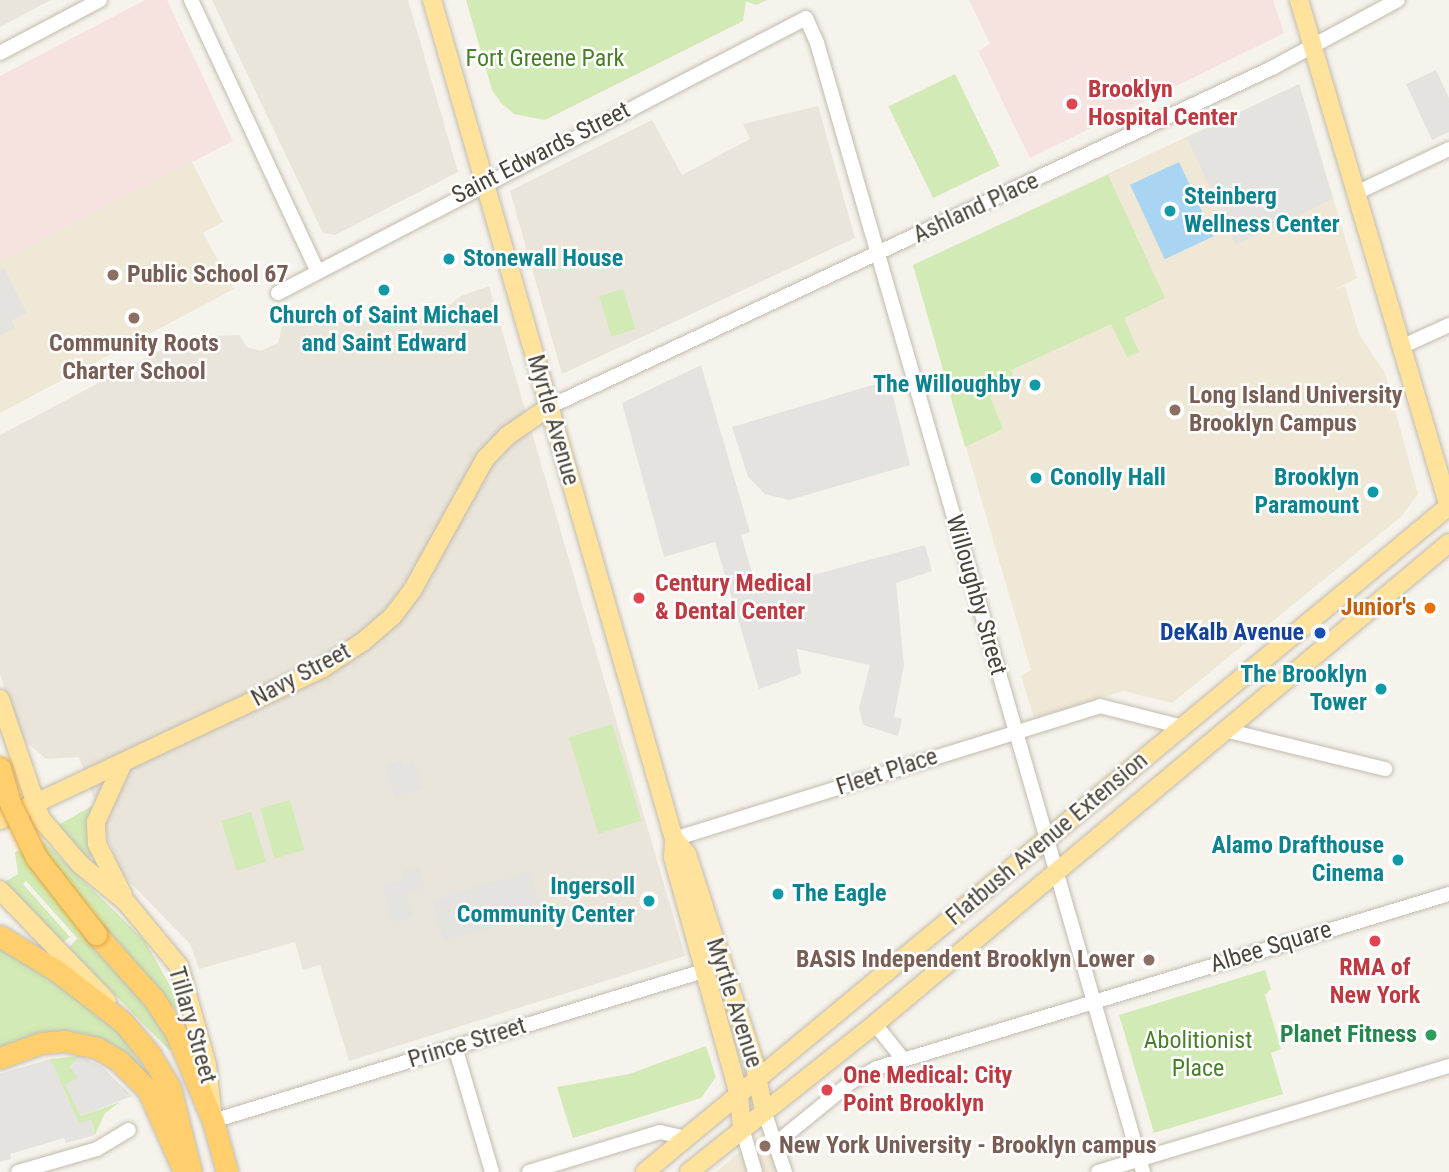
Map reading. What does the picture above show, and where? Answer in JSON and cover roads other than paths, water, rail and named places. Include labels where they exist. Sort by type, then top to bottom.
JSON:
[{"type":"highway","points":[[0,768],[10,803],[36,857],[164,1013],[213,1121]]},
{"type":"highway","points":[[0,936],[38,957],[123,1022]]},
{"type":"highway","name":"Tillary Street","points":[[123,1022],[149,1053],[170,1088],[191,1172]]},
{"type":"highway","points":[[0,1058],[30,1046],[64,1041],[97,1048],[118,1060],[148,1090],[185,1172]]},
{"type":"highway","name":"Tillary Street","points":[[213,1121],[228,1172]]},
{"type":"main road","name":"Myrtle Avenue","points":[[432,0],[674,839],[687,853],[713,968],[742,1128]]},
{"type":"main road","points":[[1299,0],[1449,507]]},
{"type":"main road","name":"Navy Street","points":[[0,820],[323,668],[364,641],[392,617],[413,589],[485,459],[507,436],[549,407]]},
{"type":"main road","name":"Flatbush Avenue Extension","points":[[645,1172],[1449,507]]},
{"type":"main road","name":"Flatbush Avenue Extension","points":[[689,1172],[874,1024],[1449,543]]},
{"type":"main road","points":[[0,699],[33,806]]},
{"type":"main road","points":[[123,763],[98,811],[96,831],[103,860],[126,902]]},
{"type":"main road","name":"Tillary Street","points":[[33,806],[79,864],[126,902],[178,966],[207,1065],[213,1121]]},
{"type":"main road","name":"Tillary Street","points":[[6,899],[123,1022]]},
{"type":"main road","name":"Myrtle Avenue","points":[[713,968],[759,1078],[764,1111]]},
{"type":"street","points":[[0,53],[100,0]]},
{"type":"street","points":[[191,0],[318,272]]},
{"type":"street","name":"Ashland Place","points":[[549,407],[877,254],[1312,45],[1398,0]]},
{"type":"street","name":"Saint Edwards Street","points":[[278,293],[485,182],[806,18]]},
{"type":"street","name":"Willoughby Street","points":[[806,18],[1141,1166]]},
{"type":"street","points":[[1356,193],[1449,149]]},
{"type":"street","points":[[1401,347],[1449,325]]},
{"type":"street","name":"Fleet Place","points":[[674,839],[1100,706],[1183,727]]},
{"type":"street","points":[[1225,730],[1385,769]]},
{"type":"street","name":"Albee Square","points":[[775,1144],[851,1082],[902,1058],[1449,894]]},
{"type":"street","name":"Prince Street","points":[[213,1121],[713,968]]},
{"type":"street","points":[[874,1024],[902,1058]]},
{"type":"street","points":[[454,1047],[492,1172]]},
{"type":"street","points":[[1098,1172],[1141,1166],[1449,1066]]},
{"type":"street","name":"Myrtle Avenue","points":[[764,1111],[785,1172]]},
{"type":"street","name":"Myrtle Avenue","points":[[742,1128],[755,1172]]},
{"type":"street","points":[[18,1172],[97,1149],[130,1130]]},
{"type":"street","points":[[529,1172],[660,1132],[687,1138]]},
{"type":"water","points":[[1179,162],[1214,236],[1165,259],[1130,185]]},
{"type":"place","name":"Brooklyn Hospital Center","points":[[1072,104]]},
{"type":"place","name":"Steinberg Wellness Center","points":[[1170,211]]},
{"type":"place","name":"Stonewall House","points":[[449,259]]},
{"type":"place","name":"Public School 67","points":[[113,275]]},
{"type":"place","name":"Church of Saint Michael and Saint Edward","points":[[384,290]]},
{"type":"place","name":"Community Roots Charter School","points":[[134,318]]},
{"type":"place","name":"The Willoughby","points":[[1035,385]]},
{"type":"place","name":"Long Island University Brooklyn Campus","points":[[1175,410]]},
{"type":"place","name":"Conolly Hall","points":[[1036,478]]},
{"type":"place","name":"Brooklyn Paramount","points":[[1373,492]]},
{"type":"place","name":"Century Medical & Dental Center","points":[[639,598]]},
{"type":"place","name":"Junior's","points":[[1430,608]]},
{"type":"place","name":"DeKalb Avenue","points":[[1320,633]]},
{"type":"place","name":"The Brooklyn Tower","points":[[1381,689]]},
{"type":"place","name":"Alamo Drafthouse Cinema","points":[[1398,860]]},
{"type":"place","name":"The Eagle","points":[[778,894]]},
{"type":"place","name":"Ingersoll Community Center","points":[[649,901]]},
{"type":"place","name":"RMA of New York","points":[[1375,941]]},
{"type":"place","name":"BASIS Independent Brooklyn Lower","points":[[1149,960]]},
{"type":"place","name":"Planet Fitness","points":[[1431,1035]]},
{"type":"place","name":"One Medical: City Point Brooklyn","points":[[827,1090]]},
{"type":"place","name":"New York University - Brooklyn campus","points":[[765,1146]]},
{"type":"park label","name":"Fort Greene Park","points":[[545,59]]},
{"type":"park label","name":"Abolitionist Place","points":[[1198,1055]]}]
